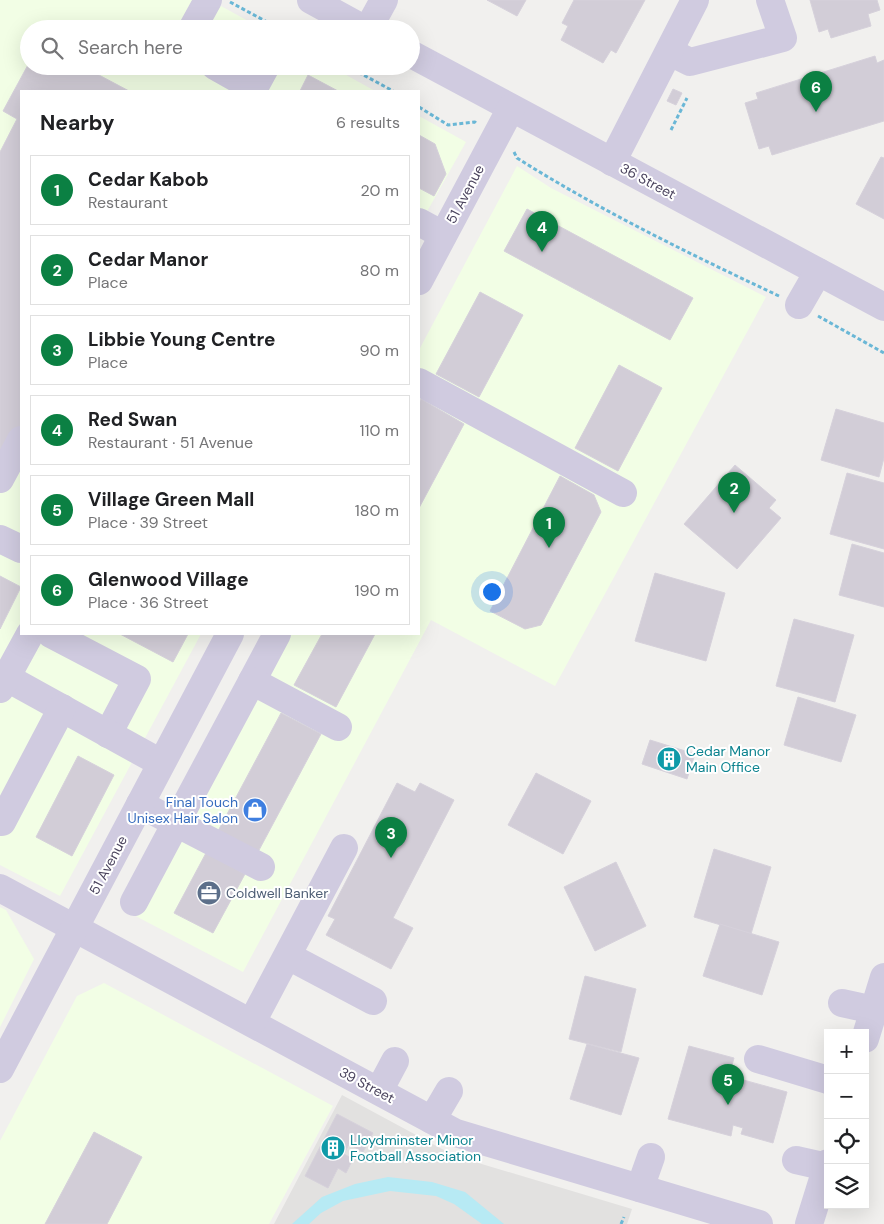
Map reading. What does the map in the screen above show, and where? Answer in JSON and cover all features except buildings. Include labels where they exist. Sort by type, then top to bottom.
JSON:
[{"type":"street","points":[[197,20],[208,0]]},
{"type":"street","points":[[311,0],[348,20]]},
{"type":"street","points":[[373,20],[384,0]]},
{"type":"street","points":[[612,162],[695,0]]},
{"type":"street","points":[[670,52],[690,62],[783,38],[770,0]]},
{"type":"street","name":"36 Street","points":[[420,59],[884,307]]},
{"type":"street","points":[[240,75],[259,82]]},
{"type":"street","name":"51 Avenue","points":[[422,266],[443,235],[512,108]]},
{"type":"street","points":[[420,223],[443,235]]},
{"type":"street","points":[[800,306],[818,272]]},
{"type":"street","points":[[420,383],[622,493]]},
{"type":"street","points":[[9,476],[20,443]]},
{"type":"street","points":[[0,539],[20,549]]},
{"type":"street","points":[[29,635],[2,680],[62,708],[161,763]]},
{"type":"street","points":[[53,635],[137,679],[108,734]]},
{"type":"street","name":"51 Avenue","points":[[0,1069],[9,1030],[74,927],[229,635]]},
{"type":"street","points":[[134,902],[276,635]]},
{"type":"street","points":[[252,681],[338,727]]},
{"type":"street","points":[[0,821],[2,822],[62,708]]},
{"type":"street","points":[[140,804],[261,867]]},
{"type":"street","points":[[252,1022],[344,848]]},
{"type":"street","name":"39 Street","points":[[0,888],[456,1133],[759,1224]]},
{"type":"street","points":[[288,956],[373,1001]]},
{"type":"street","points":[[868,1029],[884,977]]},
{"type":"street","points":[[842,1003],[874,1010]]},
{"type":"street","points":[[758,1059],[824,1079]]},
{"type":"street","points":[[379,1091],[395,1061]]},
{"type":"street","points":[[432,1120],[449,1090]]},
{"type":"street","points":[[640,1188],[651,1157]]},
{"type":"street","points":[[796,1160],[824,1165]]},
{"type":"street","points":[[810,1224],[824,1175]]},
{"type":"path","points":[[227,0],[264,20]]},
{"type":"path","points":[[364,75],[391,90]]},
{"type":"path","points":[[671,130],[688,98]]},
{"type":"path","points":[[420,108],[448,125],[475,122]]},
{"type":"path","points":[[517,158],[564,188],[648,232],[800,306],[884,353]]},
{"type":"path","points":[[621,1224],[624,1217]]},
{"type":"shaded area","points":[[0,0],[210,0],[247,20],[20,20],[20,75],[346,75],[373,90],[20,90],[20,635],[200,635],[60,896],[0,865]]},
{"type":"shaded area","points":[[420,117],[466,142],[420,224]]},
{"type":"shaded area","points":[[517,166],[551,188],[766,297],[555,686],[431,620],[243,972],[122,909],[267,635],[420,635],[420,348]]},
{"type":"shaded area","points":[[0,907],[6,910],[34,959],[0,1027]]},
{"type":"shaded area","points":[[104,983],[333,1106],[269,1224],[0,1224],[0,1141],[77,996]]},
{"type":"shaded area","points":[[342,1095],[455,1156],[632,1209],[627,1224],[274,1224]]},
{"type":"shaded area","points":[[388,1177],[432,1182],[465,1192],[504,1224],[482,1224],[454,1204],[436,1196],[390,1191],[343,1201],[321,1213],[309,1224],[292,1224],[322,1197],[355,1184]]},
{"type":"place","name":"Glenwood Village","points":[[816,112]]},
{"type":"place","name":"Red Swan","points":[[542,252]]},
{"type":"place","name":"Cedar Manor","points":[[734,513]]},
{"type":"place","name":"Cedar Kabob","points":[[549,548]]},
{"type":"place","name":"Cedar Manor Main Office","points":[[669,759]]},
{"type":"place","name":"Final Touch Unisex Hair Salon","points":[[255,810]]},
{"type":"place","name":"Libbie Young Centre","points":[[391,858]]},
{"type":"place","name":"Coldwell Banker","points":[[209,893]]},
{"type":"place","name":"Village Green Mall","points":[[728,1105]]},
{"type":"place","name":"Lloydminster Minor Football Association","points":[[333,1148]]}]
